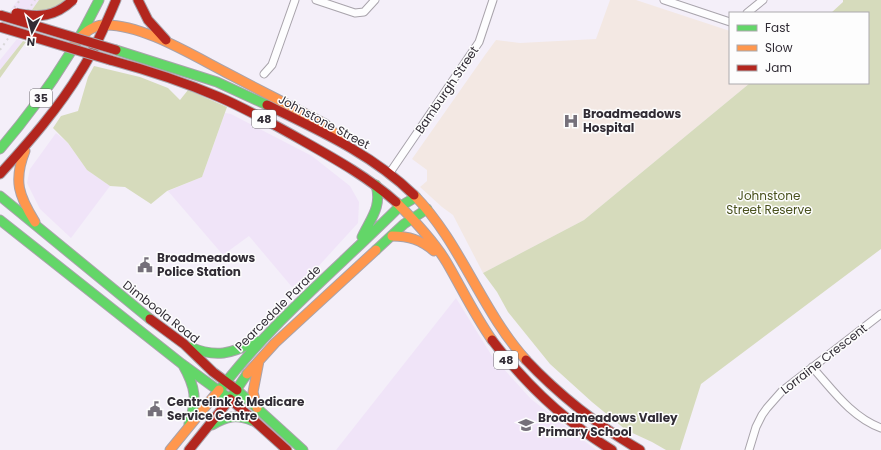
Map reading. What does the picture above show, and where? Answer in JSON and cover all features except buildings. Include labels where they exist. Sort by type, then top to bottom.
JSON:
[{"type":"main road","points":[[0,10],[30,16],[45,16],[62,10],[73,0]]},
{"type":"main road","name":"35","points":[[0,149],[35,105],[52,80],[90,18],[99,0]]},
{"type":"main road","name":"35","points":[[0,174],[30,141],[62,99],[80,71],[116,0]]},
{"type":"main road","points":[[138,0],[143,12],[151,24],[173,45]]},
{"type":"main road","name":"Johnstone Street","points":[[0,15],[217,82],[353,148],[416,196],[427,209],[450,239],[504,330],[533,367],[576,408],[634,449]]},
{"type":"main road","points":[[75,42],[92,28],[105,24],[136,31],[173,45],[325,124],[332,129],[338,138],[353,148]]},
{"type":"main road","name":"48","points":[[0,27],[172,79],[220,97],[254,113],[336,159],[376,185],[412,218],[436,247],[479,321],[498,349],[515,370],[553,408],[612,450]]},
{"type":"main road","points":[[292,118],[289,121],[291,126],[321,142],[336,159]]},
{"type":"main road","points":[[30,141],[18,167],[17,184],[21,198],[41,232]]},
{"type":"main road","points":[[350,254],[366,230],[377,207],[378,196],[376,185]]},
{"type":"main road","name":"Dimboola Road","points":[[0,196],[41,232],[139,311],[184,344],[203,363],[258,408],[303,450]]},
{"type":"main road","name":"Pearcedale Parade","points":[[170,450],[263,337],[400,207],[416,196]]},
{"type":"main road","name":"Pearcedale Parade","points":[[189,450],[258,361],[275,343],[412,218],[427,209]]},
{"type":"main road","points":[[0,220],[182,364],[219,390],[260,424],[287,450]]},
{"type":"main road","points":[[392,236],[409,236],[416,239],[428,246],[446,262]]},
{"type":"main road","points":[[310,291],[321,301]]},
{"type":"main road","points":[[184,344],[208,354],[224,354],[238,351],[263,337]]},
{"type":"main road","points":[[258,361],[252,392],[258,408]]},
{"type":"main road","points":[[182,364],[192,380],[195,394],[194,408],[187,429]]},
{"type":"main road","points":[[206,429],[223,419],[232,416],[242,417],[260,424]]},
{"type":"street","points":[[264,74],[272,65],[295,0]]},
{"type":"street","points":[[316,0],[355,13],[364,12],[375,0]]},
{"type":"street","name":"Bamburgh Street","points":[[389,174],[479,42],[493,0]]},
{"type":"street","points":[[664,0],[729,22]]},
{"type":"street","points":[[748,12],[763,0]]},
{"type":"street","name":"Lorraine Crescent","points":[[749,450],[756,427],[767,408],[782,391],[881,314]]},
{"type":"street","points":[[812,367],[853,412],[864,420],[881,428]]},
{"type":"shaded area","points":[[18,0],[39,0],[29,14],[11,9]]},
{"type":"shaded area","name":"Broadmeadows Hospital","points":[[610,0],[636,0],[729,31],[729,84],[749,84],[584,220],[483,273],[453,215],[420,187],[427,181],[427,170],[412,159],[496,40],[520,43],[596,39]]},
{"type":"shaded area","points":[[17,39],[23,41],[0,70],[0,60]]},
{"type":"shaded area","points":[[225,113],[231,114],[312,156],[350,186],[359,202],[358,223],[315,270],[292,287],[249,236],[223,255],[168,191],[202,177]]},
{"type":"shaded area","points":[[56,133],[68,143],[87,170],[110,186],[71,238],[40,209],[27,183],[30,169]]},
{"type":"shaded area","points":[[456,298],[492,356],[531,399],[596,450],[336,450]]},
{"type":"green space","points":[[39,0],[68,0],[61,6],[29,14]]},
{"type":"green space","name":"Johnstone Street Reserve","points":[[843,0],[881,0],[881,249],[701,384],[680,450],[666,450],[626,430],[550,364],[508,312],[497,292],[483,273],[584,220],[749,84],[869,84],[869,12],[832,12],[843,2]]},
{"type":"green space","points":[[23,41],[26,42],[0,78],[0,70]]},
{"type":"green space","points":[[94,66],[140,77],[168,88],[180,100],[188,90],[227,107],[202,177],[167,191],[151,204],[125,187],[110,186],[87,170],[68,143],[53,128],[61,116],[78,111],[88,77]]},
{"type":"railway","points":[[0,27],[20,0]]},
{"type":"railway","points":[[0,50],[35,0]]},
{"type":"traffic: fast","points":[[0,149],[44,93],[69,54],[99,0]]},
{"type":"traffic: fast","points":[[116,50],[217,82],[267,105]]},
{"type":"traffic: fast","points":[[362,237],[377,206],[378,200],[376,185]]},
{"type":"traffic: fast","points":[[0,196],[150,319]]},
{"type":"traffic: fast","points":[[222,387],[242,362],[285,316],[399,207],[416,197]]},
{"type":"traffic: fast","points":[[376,250],[404,224],[427,209]]},
{"type":"traffic: fast","points":[[0,220],[182,364],[230,399],[247,374]]},
{"type":"traffic: fast","points":[[190,347],[208,353],[223,353],[231,352],[256,341]]},
{"type":"traffic: fast","points":[[183,365],[191,380],[194,394],[189,424]]},
{"type":"traffic: fast","points":[[237,390],[303,450]]},
{"type":"traffic: fast","points":[[212,425],[232,417],[242,417],[253,421]]},
{"type":"traffic: slow","points":[[75,42],[91,29],[103,25],[133,29],[166,41],[325,124],[339,138]]},
{"type":"traffic: slow","points":[[25,151],[19,171],[20,188],[25,204],[35,222]]},
{"type":"traffic: slow","points":[[414,195],[445,234],[496,320],[510,341],[526,360]]},
{"type":"traffic: slow","points":[[396,202],[424,231],[442,255],[474,312],[492,340]]},
{"type":"traffic: slow","points":[[392,236],[414,239],[434,251]]},
{"type":"traffic: slow","points":[[247,374],[275,343],[376,250]]},
{"type":"traffic: slow","points":[[257,408],[253,392],[259,361]]},
{"type":"traffic: slow","points":[[170,450],[219,390]]},
{"type":"traffic: jam","points":[[16,13],[39,16],[46,15],[60,10],[73,0]]},
{"type":"traffic: jam","points":[[0,174],[22,150],[63,99],[96,45],[116,0]]},
{"type":"traffic: jam","points":[[138,0],[148,20],[166,40]]},
{"type":"traffic: jam","points":[[0,15],[116,50]]},
{"type":"traffic: jam","points":[[0,27],[110,60]]},
{"type":"traffic: jam","points":[[110,60],[179,81],[241,107],[364,177],[396,202]]},
{"type":"traffic: jam","points":[[267,105],[325,134],[362,155],[398,180],[414,195]]},
{"type":"traffic: jam","points":[[150,319],[184,344],[213,372],[237,390]]},
{"type":"traffic: jam","points":[[492,340],[518,372],[547,401],[578,427],[612,450]]},
{"type":"traffic: jam","points":[[526,360],[566,398],[594,420],[640,450]]},
{"type":"traffic: jam","points":[[189,450],[230,399],[287,450]]},
{"type":"place","name":"Broadmeadows Hospital","points":[[571,121]]},
{"type":"place","name":"Broadmeadows Police Station","points":[[145,265]]},
{"type":"place","name":"Centrelink & Medicare Service Centre","points":[[155,409]]},
{"type":"place","name":"Broadmeadows Valley Primary School","points":[[526,425]]}]
